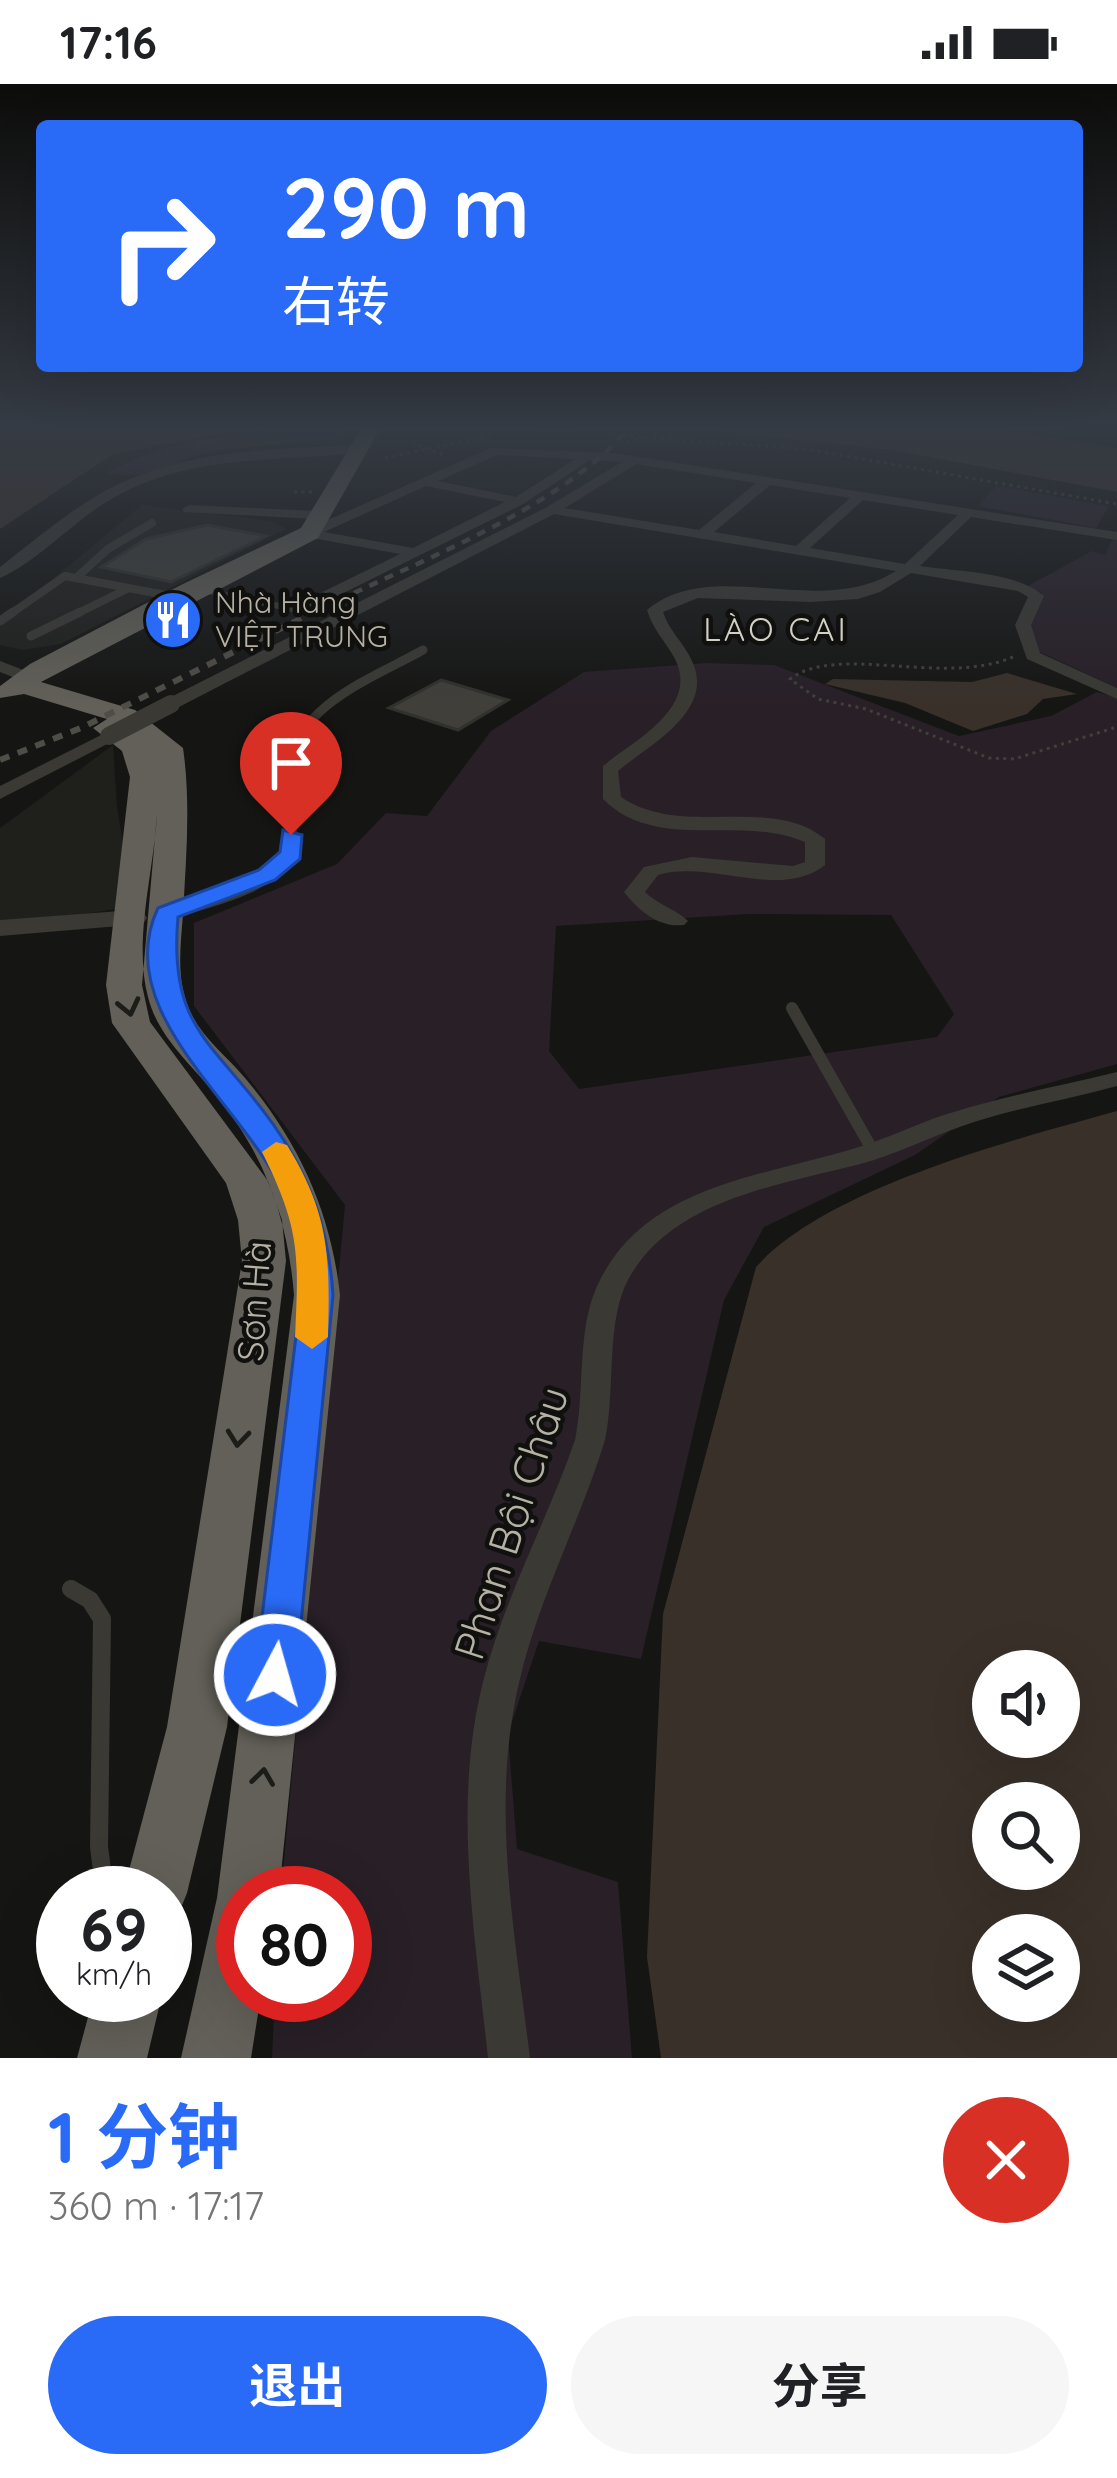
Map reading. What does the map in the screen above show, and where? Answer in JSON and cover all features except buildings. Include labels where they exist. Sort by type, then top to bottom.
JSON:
[{"type":"highway","points":[[10,685],[315,521]]},
{"type":"highway","name":"Sơn Hà","points":[[10,685],[83,715],[135,747],[146,777],[150,915],[176,1022],[263,1130],[306,1208],[314,1247],[317,1295],[250,1866]]},
{"type":"highway","name":"Sơn Hà","points":[[150,915],[124,986],[131,1023],[247,1181],[260,1220],[264,1261],[226,1554],[197,1727],[161,1866]]},
{"type":"highway","points":[[112,2058],[121,2022]]},
{"type":"highway","points":[[216,2058],[223,2022]]},
{"type":"street","points":[[0,574],[71,521]]},
{"type":"street","points":[[289,521],[413,551]]},
{"type":"street","points":[[313,524],[321,521]]},
{"type":"street","points":[[185,593],[296,611],[476,521]]},
{"type":"street","points":[[0,793],[530,521]]},
{"type":"street","points":[[622,521],[1032,591],[1036,596],[1023,625],[1028,648],[1050,666],[1117,694]]},
{"type":"street","points":[[703,534],[719,521]]},
{"type":"street","points":[[801,549],[832,521]]},
{"type":"street","points":[[676,921],[650,909],[634,892],[651,871],[695,862],[791,873],[815,865],[819,848],[815,839],[791,829],[650,820],[612,799],[609,770],[686,707],[691,684],[686,664],[655,610],[676,600],[716,595],[851,596],[909,570],[960,521]]},
{"type":"street","points":[[1025,521],[1117,536]]},
{"type":"street","points":[[0,928],[150,915]]},
{"type":"street","name":"Phan Bội Châu","points":[[509,2058],[487,1782],[494,1712],[550,1537],[591,1440],[601,1379],[597,1324],[609,1289],[629,1256],[655,1231],[701,1204],[873,1151],[954,1120],[1117,1078]]},
{"type":"lane","points":[[77,577],[108,549],[152,523]]},
{"type":"lane","points":[[0,621],[65,576],[185,593]]},
{"type":"lane","points":[[31,636],[128,588]]},
{"type":"lane","points":[[150,915],[244,886],[284,863],[293,846],[288,763],[306,726],[322,710],[423,650]]},
{"type":"lane","points":[[792,1008],[873,1151]]},
{"type":"lane","points":[[71,1589],[90,1600],[102,1619],[101,1866]]},
{"type":"path","points":[[1028,648],[975,671],[825,666],[801,670],[790,680],[818,699],[866,710],[989,758],[1014,759],[1117,727]]},
{"type":"shaded area","points":[[123,521],[270,521],[286,529],[61,644],[23,650],[0,645],[0,623]]},
{"type":"shaded area","points":[[1059,521],[1100,521],[1096,528]]},
{"type":"shaded area","points":[[1114,536],[1117,688],[1038,651],[1030,626],[1042,593],[1028,586],[1092,551],[1105,555]]},
{"type":"shaded area","points":[[707,663],[774,665],[959,736],[1051,716],[1097,692],[1117,698],[1117,1064],[999,1097],[915,1155],[764,1227],[724,1300],[641,1659],[539,1641],[508,1734],[517,1849],[618,1882],[632,2058],[272,2058],[274,2022],[372,2022],[372,1866],[284,1866],[345,1205],[194,1006],[194,923],[337,864],[386,813],[427,816],[491,731],[584,672]],"holes":[[[749,914],[891,915],[954,1014],[937,1037],[579,1089],[549,1051],[556,926]]]},
{"type":"shaded area","points":[[1007,673],[1077,694],[1043,699],[1027,714],[973,731],[905,703],[825,684],[833,679],[972,682]]},
{"type":"shaded area","points":[[113,745],[133,906],[0,928],[0,828]]},
{"type":"shaded area","points":[[1117,1111],[1117,2058],[661,2058],[647,1957],[663,1614],[756,1267],[828,1213],[976,1152]]},
{"type":"railway","points":[[308,615],[503,521]]},
{"type":"railway","points":[[0,760],[81,728],[314,612]]},
{"type":"slow traffic","points":[[276,1152],[306,1208],[314,1247],[317,1295],[312,1337]]},
{"type":"place","name":"Nhà Hàng VIỆT TRUNG","points":[[173,620]]},
{"type":"district","name":"LÀO CAI","points":[[776,629]]},
{"type":"route","points":[[275,1675],[317,1295],[314,1247],[306,1208],[263,1130],[229,1084],[194,1051],[176,1022],[161,965],[166,913],[201,904],[267,875],[292,854],[291,835]]}]
